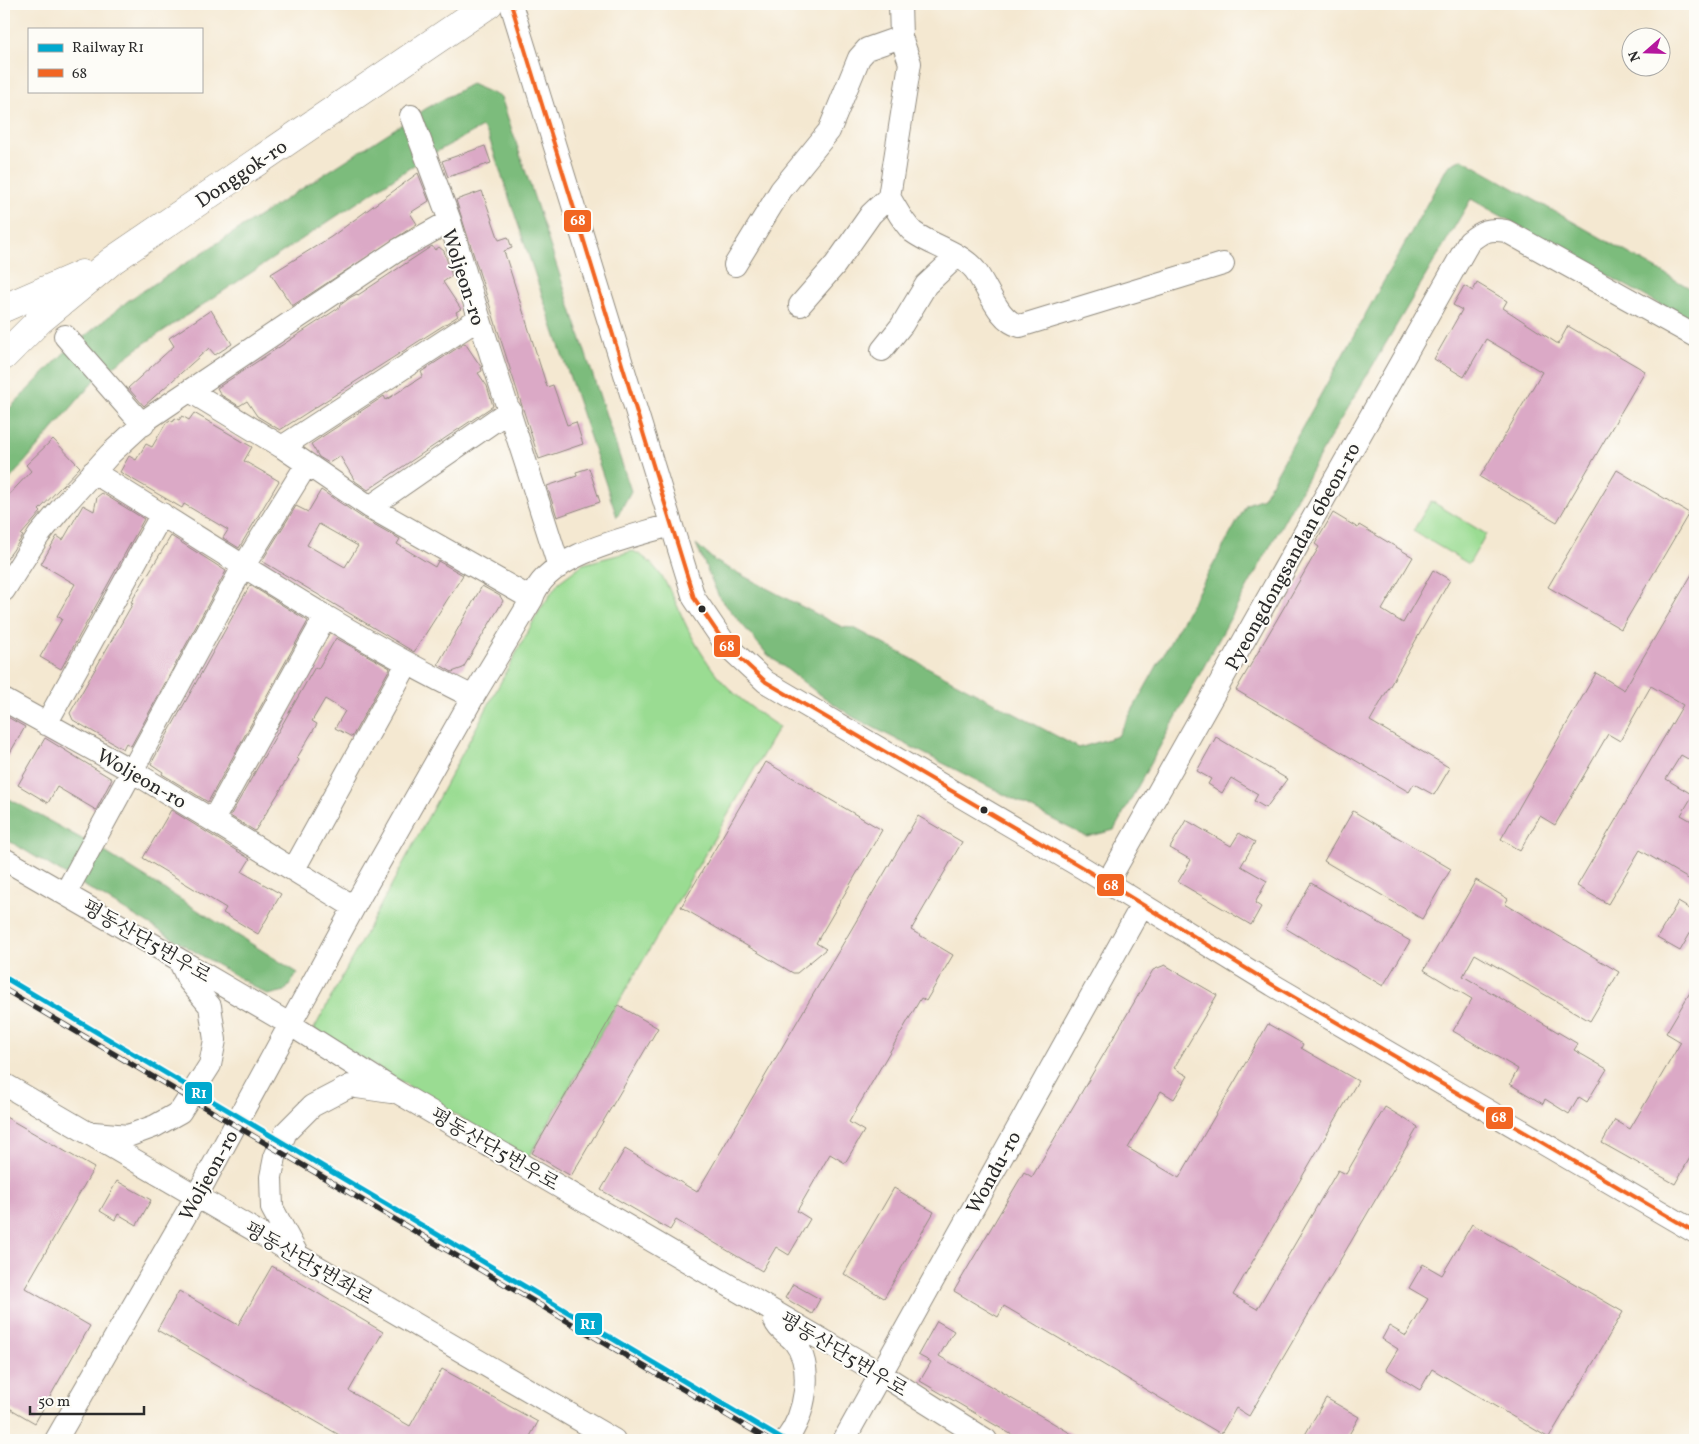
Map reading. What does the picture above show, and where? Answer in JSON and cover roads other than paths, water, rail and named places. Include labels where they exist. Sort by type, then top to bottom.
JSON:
[{"type":"main road","name":"Donggok-ro","points":[[4,356],[39,321],[113,260],[489,4]]},
{"type":"main road","points":[[4,308],[113,260]]},
{"type":"street","points":[[511,4],[694,598],[726,646],[766,682],[1107,883],[1273,985],[1695,1232]]},
{"type":"street","points":[[800,305],[835,265],[871,214],[889,197],[910,63],[901,38],[900,4]]},
{"type":"street","points":[[734,265],[781,190],[829,131],[859,58],[867,49],[901,38]]},
{"type":"street","points":[[411,116],[450,221]]},
{"type":"street","points":[[889,197],[913,231],[957,256],[975,270],[997,306],[1012,325],[1020,326],[1223,264]]},
{"type":"street","name":"Woljeon-ro","points":[[4,590],[39,534],[93,472],[143,425],[398,250],[450,221],[478,319],[510,410],[559,567]]},
{"type":"street","name":"Pyeongdongsandan 6beon-ro","points":[[1107,883],[1469,242],[1490,228],[1506,231],[1695,336]]},
{"type":"street","points":[[882,350],[902,325],[926,285],[957,256]]},
{"type":"street","points":[[282,447],[478,319]]},
{"type":"street","points":[[66,336],[143,425]]},
{"type":"street","points":[[190,391],[282,447],[370,507],[532,599]]},
{"type":"street","points":[[370,507],[510,410]]},
{"type":"street","points":[[65,894],[243,567],[307,464]]},
{"type":"street","points":[[93,472],[325,617],[406,664],[473,697]]},
{"type":"street","points":[[46,724],[162,514]]},
{"type":"street","name":"Woljeon-ro","points":[[56,1440],[196,1197],[291,1026],[354,907],[473,697],[532,599],[536,587],[571,557],[670,525]]},
{"type":"street","points":[[213,820],[325,617]]},
{"type":"street","points":[[294,869],[406,664]]},
{"type":"street","name":"Woljeon-ro","points":[[4,700],[132,772],[354,907]]},
{"type":"street","name":"평동산단5번우로","points":[[4,859],[178,959],[397,1092],[881,1374],[986,1440]]},
{"type":"street","name":"Wondu-ro","points":[[844,1440],[1142,905]]},
{"type":"street","points":[[86,1132],[128,1136],[155,1126],[180,1112],[210,1065],[215,1040],[210,1006],[189,981],[178,959]]},
{"type":"street","name":"평동산단5번좌로","points":[[4,1084],[614,1440]]},
{"type":"street","points":[[299,1257],[272,1208],[271,1177],[275,1157],[286,1132],[312,1106],[350,1086],[397,1092]]},
{"type":"street","points":[[769,1309],[778,1328],[794,1341],[804,1364],[803,1410],[794,1429],[786,1440]]},
{"type":"railway","points":[[4,989],[769,1440]]},
{"type":"rail line","name":"R1","points":[[4,977],[783,1440]]}]
